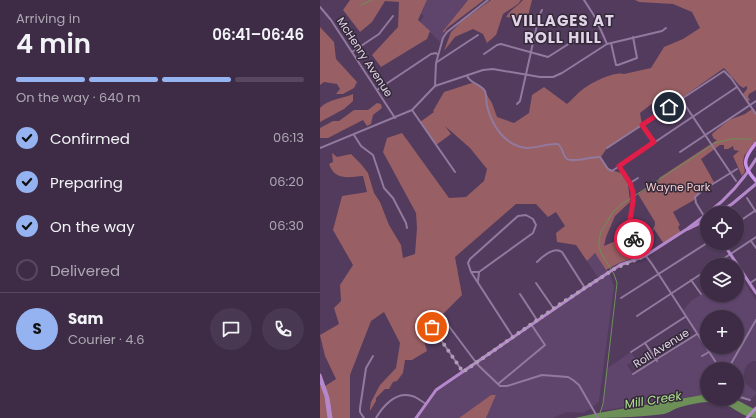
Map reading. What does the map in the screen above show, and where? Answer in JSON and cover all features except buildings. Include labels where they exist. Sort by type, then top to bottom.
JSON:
[{"type":"highway","points":[[756,144],[747,155],[745,162],[746,169],[756,181]]},
{"type":"main road","points":[[717,206],[732,193],[756,159]]},
{"type":"main road","points":[[729,206],[756,184]]},
{"type":"main road","points":[[416,418],[436,390],[609,272],[645,256],[700,219]]},
{"type":"main road","points":[[687,229],[700,223]]},
{"type":"main road","points":[[727,250],[756,293]]},
{"type":"main road","points":[[320,375],[328,398],[330,418]]},
{"type":"main road","points":[[320,380],[326,396],[330,418]]},
{"type":"main road","points":[[747,418],[756,408]]},
{"type":"street","points":[[435,86],[436,63],[443,38],[450,30],[488,0]]},
{"type":"street","points":[[584,0],[595,17],[607,44]]},
{"type":"street","name":"McHenry Avenue","points":[[320,7],[331,20],[395,118]]},
{"type":"street","points":[[517,104],[520,101],[539,16],[542,10]]},
{"type":"street","points":[[352,52],[379,34],[393,16]]},
{"type":"street","points":[[320,148],[412,110],[435,86],[483,70],[493,69],[543,78],[553,77],[562,73],[607,44],[662,31],[666,28]]},
{"type":"street","points":[[436,63],[478,35]]},
{"type":"street","points":[[611,43],[614,59],[616,65],[618,66],[637,58],[633,37]]},
{"type":"street","points":[[484,54],[500,44],[549,57],[578,38]]},
{"type":"street","points":[[378,90],[431,54],[438,54]]},
{"type":"street","points":[[607,148],[724,71],[756,114]]},
{"type":"street","points":[[467,76],[470,82],[481,86],[484,90],[494,124],[499,133],[507,140],[527,148],[558,144],[561,146],[564,156],[568,160],[573,161],[600,157],[611,170],[737,87]]},
{"type":"street","points":[[682,99],[736,181]]},
{"type":"street","points":[[680,152],[756,101]]},
{"type":"street","points":[[412,110],[455,172]]},
{"type":"street","points":[[642,125],[654,142]]},
{"type":"street","points":[[354,134],[362,146],[373,155],[384,188],[393,198],[408,228]]},
{"type":"street","points":[[619,166],[632,188],[633,202],[630,222],[634,240],[659,275],[700,339]]},
{"type":"street","points":[[700,206],[694,200],[696,196],[737,168]]},
{"type":"street","points":[[630,183],[638,178]]},
{"type":"street","points":[[744,219],[756,211],[747,198]]},
{"type":"street","points":[[471,272],[479,272],[533,233],[536,225],[532,217],[526,215],[518,216],[468,262],[471,272],[513,337]]},
{"type":"street","points":[[724,258],[756,237]]},
{"type":"street","points":[[751,241],[756,248]]},
{"type":"street","points":[[621,298],[700,248]]},
{"type":"street","points":[[537,262],[552,250],[560,250],[585,288]]},
{"type":"street","points":[[478,282],[479,272]]},
{"type":"street","points":[[637,316],[700,274]]},
{"type":"street","points":[[750,283],[756,279]]},
{"type":"street","points":[[691,280],[700,293]]},
{"type":"street","points":[[536,283],[554,309]]},
{"type":"street","points":[[520,294],[537,320]]},
{"type":"street","points":[[631,352],[685,316]]},
{"type":"street","points":[[732,362],[756,320]]},
{"type":"street","points":[[448,324],[476,363],[501,386],[507,386],[542,375],[568,377],[579,385],[598,418]]},
{"type":"street","points":[[498,384],[545,345],[531,324]]},
{"type":"street","points":[[432,327],[463,372]]},
{"type":"street","name":"Roll Avenue","points":[[633,374],[657,361],[697,334]]},
{"type":"street","points":[[645,343],[657,361]]},
{"type":"street","points":[[364,418],[360,412],[360,408],[366,368],[373,356]]},
{"type":"street","points":[[376,418],[385,405],[399,396],[411,395],[426,404]]},
{"type":"street","points":[[744,398],[750,400]]},
{"type":"shaded area","points":[[427,0],[468,0],[443,31],[445,35],[442,44],[420,22],[424,16],[421,14]]},
{"type":"shaded area","points":[[595,253],[609,272],[614,286],[599,401],[592,408],[583,413],[567,412],[553,418],[486,418],[496,395],[491,395],[459,418],[416,418],[434,392],[599,279],[587,261]]},
{"type":"shaded area","points":[[744,282],[756,300],[756,361],[748,364],[744,373],[744,362],[700,362],[700,395],[600,411],[603,404],[606,369],[631,352],[636,360],[627,365],[633,374],[657,361],[697,334],[682,312],[691,301],[700,295],[700,302],[744,302]]},
{"type":"shaded area","points":[[744,381],[756,392],[750,401],[744,400]]},
{"type":"shaded area","points":[[700,395],[700,403],[675,409],[664,414],[620,418],[575,418]]},
{"type":"shaded area","points":[[744,404],[756,410],[756,418],[746,416],[729,406],[744,406]]},
{"type":"green space","points":[[350,0],[427,0],[418,20],[430,31],[427,39],[381,67],[372,55],[398,27],[399,2],[385,1],[372,22],[360,32],[343,10]]},
{"type":"green space","points":[[468,0],[484,0],[447,28],[444,33],[443,31]]},
{"type":"green space","points":[[491,0],[521,0],[518,4],[503,14],[496,35],[487,43],[483,34],[473,29],[455,37],[444,51],[451,32],[462,21]]},
{"type":"green space","points":[[523,0],[532,0],[527,20],[506,17],[510,12]]},
{"type":"green space","points":[[635,0],[756,0],[756,90],[749,94],[748,97],[750,100],[748,101],[743,94],[747,89],[747,86],[743,88],[739,85],[724,68],[669,107],[654,102],[640,113],[642,125],[607,148],[601,157],[608,169],[621,173],[628,184],[630,202],[615,216],[606,237],[604,246],[618,240],[630,232],[635,245],[642,255],[619,263],[606,270],[595,253],[587,261],[576,245],[557,242],[556,233],[565,226],[556,212],[548,217],[536,204],[516,204],[455,257],[462,295],[439,318],[421,331],[427,351],[412,360],[405,360],[403,373],[397,381],[393,382],[389,389],[385,389],[376,398],[376,401],[370,411],[371,402],[380,385],[396,368],[400,343],[384,312],[371,321],[350,375],[350,418],[320,418],[320,385],[322,388],[336,379],[325,356],[320,335],[339,324],[334,308],[341,301],[340,285],[353,265],[333,230],[342,196],[367,192],[363,176],[343,177],[338,176],[335,173],[329,164],[333,162],[332,153],[337,157],[351,154],[361,164],[368,173],[374,193],[380,202],[389,225],[401,245],[403,258],[415,254],[417,228],[416,213],[383,152],[387,138],[402,133],[449,198],[466,197],[484,181],[487,169],[470,148],[445,126],[451,134],[436,145],[420,122],[434,112],[433,111],[444,92],[472,83],[481,86],[492,103],[497,117],[514,123],[529,113],[532,95],[544,87],[567,104],[578,93],[594,82],[615,74],[624,74],[651,68],[664,47],[683,39],[700,28],[692,12],[673,4],[639,2]]},
{"type":"green space","points":[[320,27],[334,42],[336,59],[357,82],[354,88],[343,94],[336,94],[340,89],[337,84],[324,82],[320,85]]},
{"type":"green space","points":[[353,94],[353,101],[344,109],[320,122],[320,108],[323,105]]},
{"type":"green space","points":[[377,103],[381,104],[382,108],[373,115],[371,124],[367,126],[363,120],[328,138],[320,138],[320,128],[333,121],[339,121],[354,110],[368,110]]},
{"type":"green space","name":"Wayne Park","points":[[752,109],[756,114],[756,140],[744,156],[743,163],[745,171],[742,176],[733,156],[739,151],[734,150],[733,146],[728,149],[724,149],[724,145],[720,145],[701,159],[714,182],[696,196],[694,200],[673,212],[680,225],[678,227],[681,233],[664,244],[654,229],[652,231],[655,222],[638,194],[660,180],[659,178],[717,140],[714,139],[712,135],[713,133],[729,120],[745,114]]},
{"type":"green space","points":[[491,395],[496,395],[486,418],[459,418]]},
{"type":"waterway","points":[[361,5],[372,0]]},
{"type":"waterway","points":[[600,413],[603,404],[617,283],[614,274],[601,253],[599,246],[601,232],[613,212],[622,204],[715,143],[731,139],[751,139]]},
{"type":"way so far","points":[[432,327],[463,372],[560,304],[622,264],[645,256],[634,239]]},
{"type":"district","name":"VILLAGES AT ROLL HILL","points":[[563,30]]},
{"type":"route","points":[[634,239],[630,220],[634,195],[630,183],[619,166],[654,142],[642,125],[669,107]]},
{"type":"water label","name":"Mill Creek","points":[[653,400]]}]
